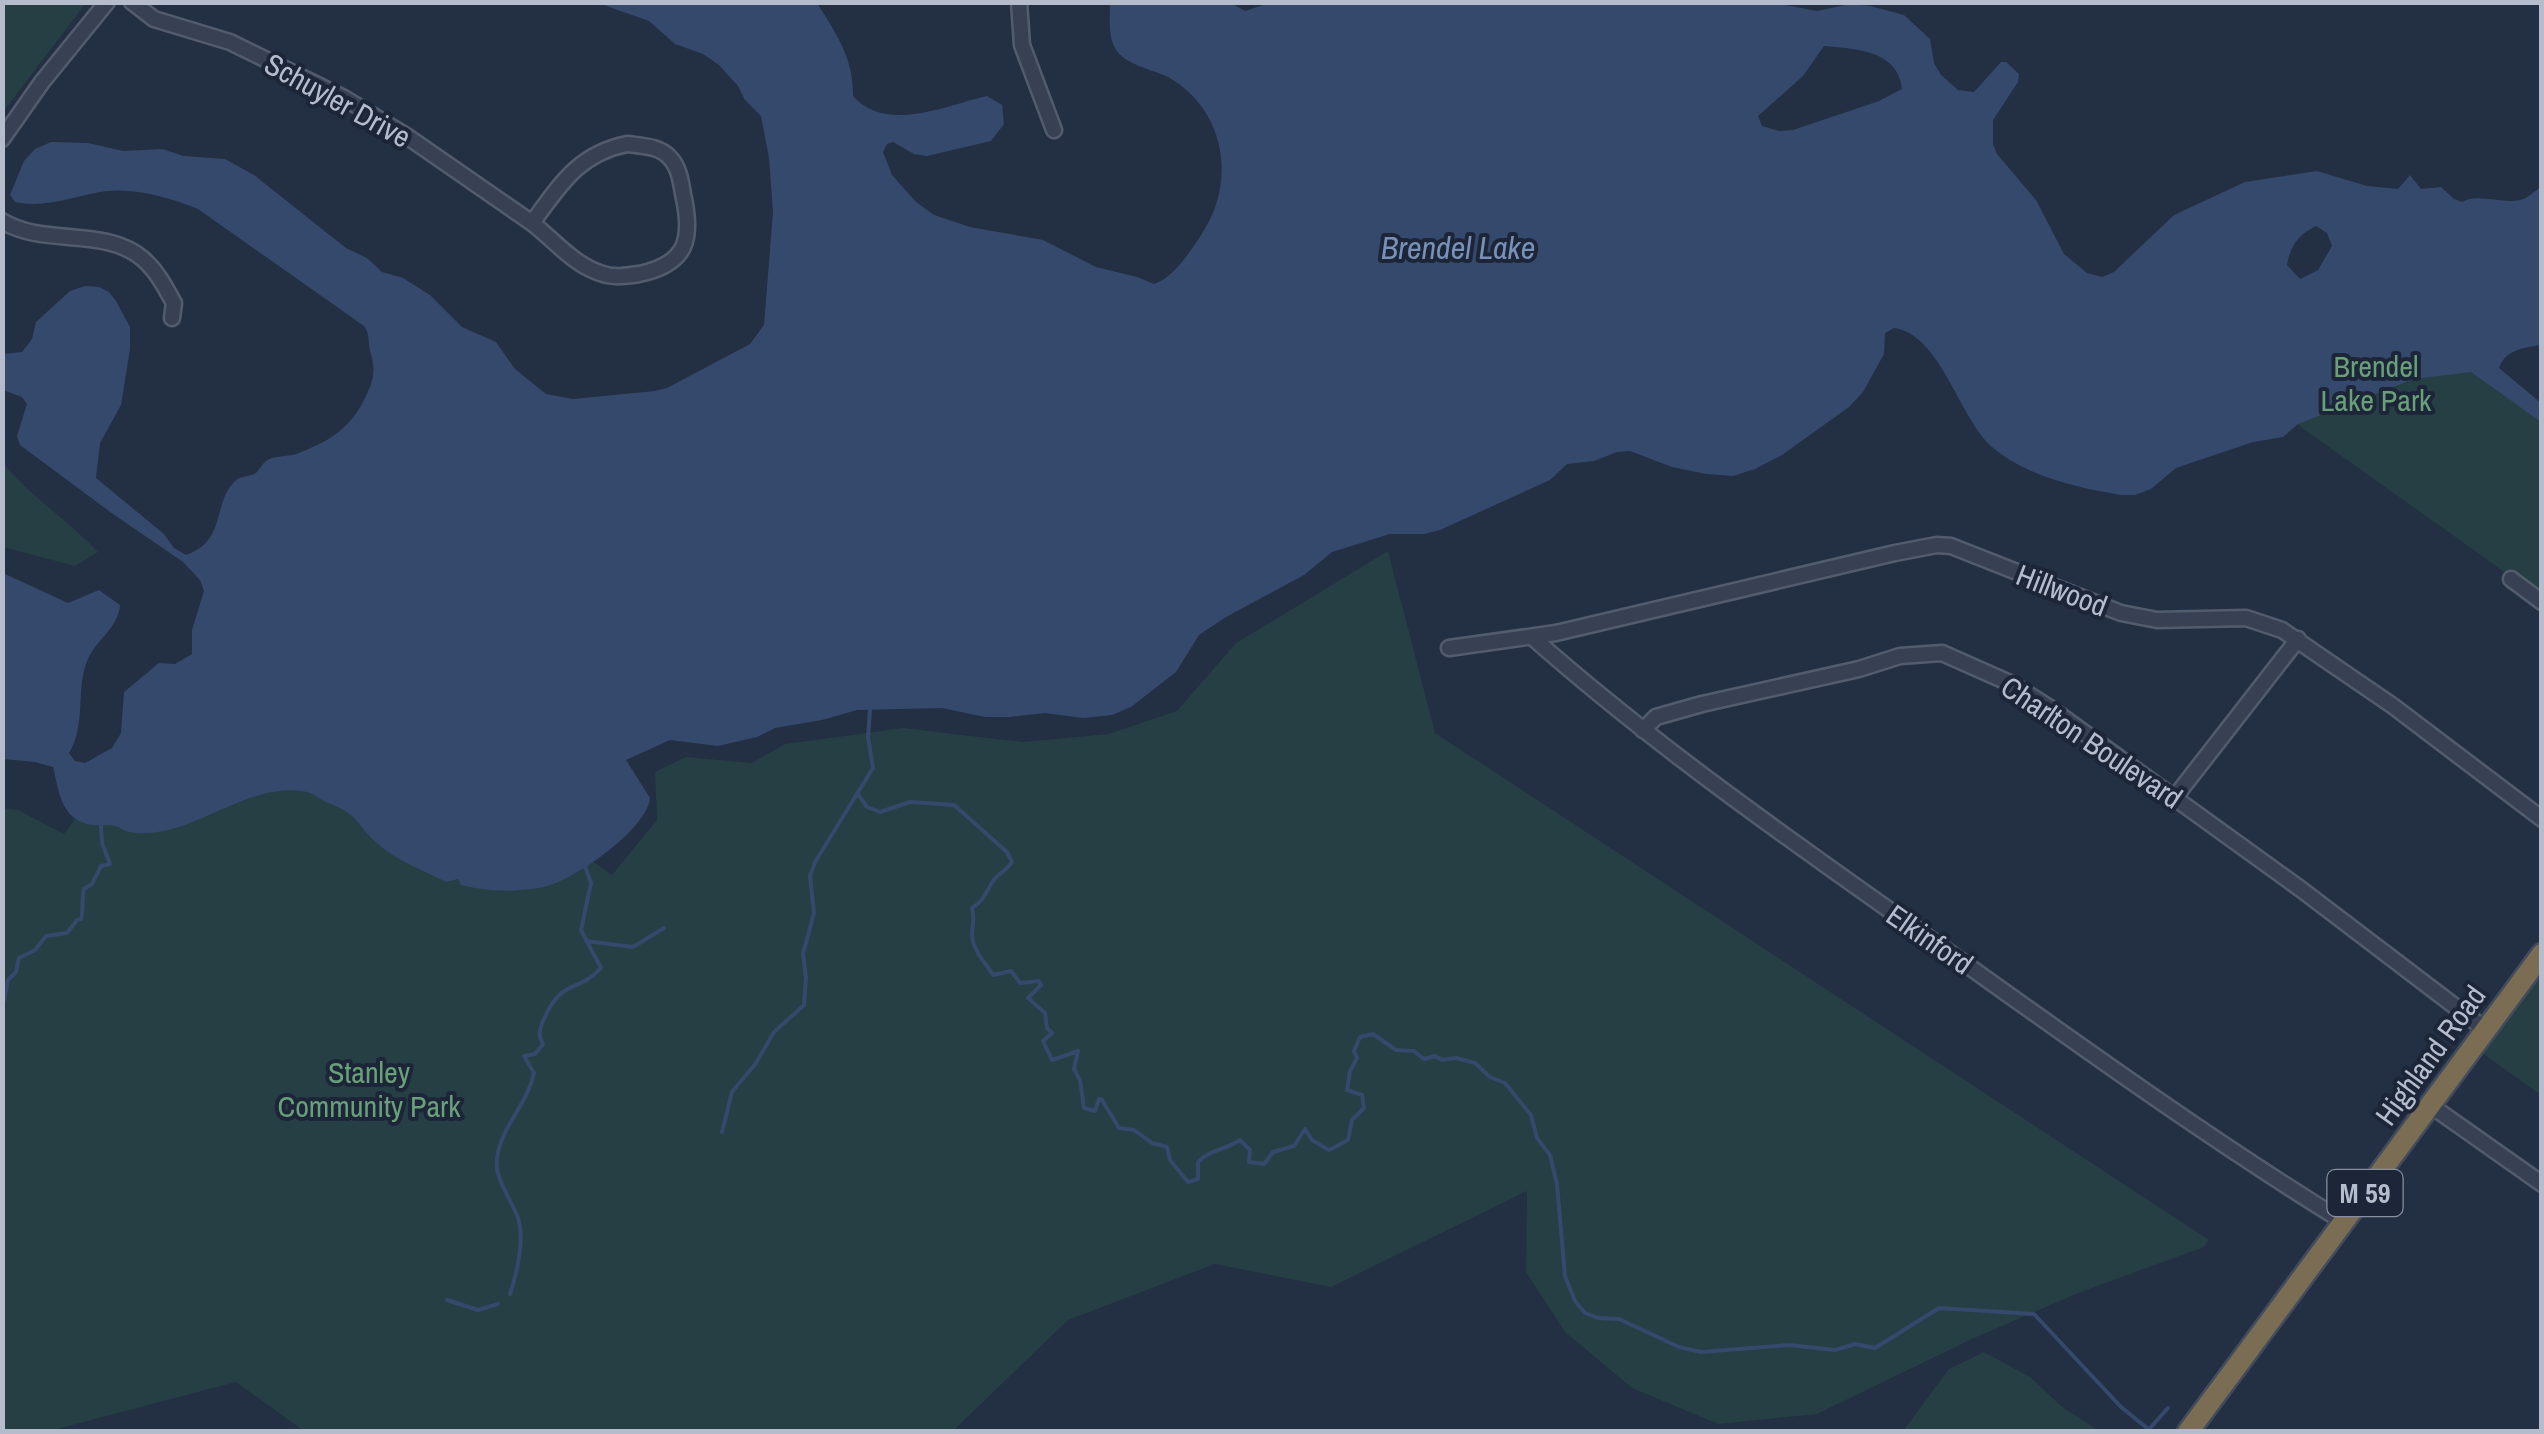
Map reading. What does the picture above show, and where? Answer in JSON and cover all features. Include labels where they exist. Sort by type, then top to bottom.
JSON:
[{"type":"highway","name":"Highland Road","points":[[2192,1430],[2542,954]]},
{"type":"street","points":[[2,138],[107,2]]},
{"type":"street","name":"Schuyler Drive","points":[[132,2],[154,20],[230,42],[344,98],[405,135],[602,274],[624,277],[656,270],[685,246],[689,229],[680,175],[670,156],[652,147],[627,144],[604,148],[583,160],[532,223]]},
{"type":"street","points":[[1019,2],[1022,45],[1054,130]]},
{"type":"street","points":[[2,221],[16,229],[104,242],[130,250],[156,272],[174,303],[172,318]]},
{"type":"street","name":"Hillwood","points":[[1449,648],[1532,636],[1936,545],[1972,553],[2121,613],[2157,620],[2246,618],[2268,623],[2298,640],[2542,818]]},
{"type":"street","points":[[2511,580],[2542,602]]},
{"type":"street","name":"Elkinford","points":[[1532,636],[1643,730],[1888,910],[2232,1154],[2344,1222]]},
{"type":"street","points":[[2175,797],[2298,640]]},
{"type":"street","name":"Charlton Boulevard","points":[[1643,730],[1656,717],[1667,713],[1900,656],[1942,653],[2012,684],[2175,797],[2486,1030]]},
{"type":"street","points":[[2430,1105],[2542,1184]]},
{"type":"green space","points":[[2,3],[86,3],[3,112]]},
{"type":"green space","name":"Brendel Lake Park","points":[[2356,272],[2541,404],[2541,598],[2263,400]]},
{"type":"green space","points":[[3,463],[98,552],[75,566],[3,547]]},
{"type":"green space","name":"Stanley Community Park","points":[[1388,551],[1435,733],[2209,1240],[2204,1247],[2078,1293],[1817,1414],[1718,1424],[1632,1388],[1565,1332],[1526,1272],[1527,1191],[1331,1287],[1215,1264],[1068,1320],[953,1431],[304,1431],[236,1382],[49,1431],[3,1432],[3,808],[18,810],[64,834],[232,603],[612,875],[657,820],[655,772],[686,757],[752,763],[785,744],[903,728],[1023,742],[1109,734],[1177,711],[1236,643]]},
{"type":"green space","points":[[2541,972],[2541,1095],[2482,1053]]},
{"type":"green space","points":[[1984,1352],[2030,1377],[2061,1406],[2099,1431],[1903,1431],[1949,1369]]},
{"type":"water","name":"Brendel Lake","points":[[1272,2],[1770,2],[1817,11],[1850,4],[1904,15],[1930,39],[1934,63],[1958,90],[1974,92],[2001,62],[2019,74],[2018,82],[1993,120],[1997,154],[2036,200],[2064,254],[2087,273],[2102,277],[2114,272],[2174,215],[2245,182],[2317,171],[2367,186],[2398,189],[2410,175],[2421,189],[2441,187],[2462,202],[2475,198],[2520,200],[2541,187],[2541,345],[2511,353],[2499,368],[2541,403],[2541,422],[2471,372],[2414,379],[2298,424],[2283,437],[2253,442],[2176,468],[2151,489],[2121,495],[2052,479],[2019,465],[1991,446],[1924,345],[1894,328],[1885,333],[1884,354],[1863,392],[1849,407],[1782,455],[1755,469],[1733,476],[1706,474],[1672,467],[1630,451],[1617,452],[1594,461],[1567,464],[1550,480],[1440,530],[1390,534],[1332,552],[1304,575],[1199,635],[1176,672],[1131,707],[1112,715],[1083,718],[1045,713],[985,717],[942,708],[857,710],[775,728],[757,737],[718,746],[670,740],[626,760],[650,798],[636,825],[587,866],[539,888],[490,890],[461,885],[458,879],[446,882],[395,856],[347,812],[307,792],[284,790],[262,794],[174,829],[152,833],[92,825],[67,811],[53,767],[3,759],[3,573],[68,603],[99,590],[120,605],[116,620],[84,670],[78,730],[69,753],[75,761],[85,763],[112,748],[121,733],[124,692],[159,663],[175,664],[192,654],[192,630],[204,591],[200,580],[183,562],[20,445],[17,436],[27,404],[22,397],[3,390],[3,354],[22,352],[32,339],[36,322],[70,291],[85,286],[109,292],[130,327],[130,349],[121,405],[100,443],[96,478],[186,555],[208,541],[223,500],[235,481],[256,473],[269,459],[296,454],[345,427],[365,398],[373,372],[364,326],[198,209],[154,195],[118,190],[50,203],[15,202],[10,195],[24,161],[35,149],[51,142],[88,143],[123,151],[162,149],[184,156],[225,159],[254,175],[382,272],[403,278],[430,295],[462,327],[496,342],[515,369],[546,394],[573,399],[655,391],[750,344],[764,325],[773,212],[769,158],[761,116],[719,65],[703,54],[675,44],[649,21],[598,3],[817,3],[847,58],[853,96],[867,107],[882,113],[917,114],[987,96],[1002,105],[1004,124],[991,141],[927,156],[914,154],[893,142],[887,144],[883,152],[892,175],[916,202],[934,215],[970,227],[1043,240],[1096,267],[1154,284],[1180,264],[1212,214],[1222,170],[1220,148],[1203,108],[1188,91],[1119,54],[1111,38],[1110,3],[1231,3],[1245,11]],"holes":[[[1824,46],[1862,51],[1884,59],[1893,66],[1902,89],[1879,101],[1793,130],[1762,126],[1758,116],[1803,76]],[[2316,226],[2327,233],[2332,246],[2318,270],[2300,279],[2287,265],[2288,258],[2296,241]]]},
{"type":"waterway","points":[[722,1132],[732,1092],[756,1063],[774,1032],[804,1005],[803,954],[814,913],[810,876],[873,768],[868,737],[870,710]]},
{"type":"waterway","points":[[857,793],[867,807],[880,812],[910,802],[954,805],[1007,852],[1012,862],[972,908],[972,935],[977,951],[993,975],[1011,971],[1020,983],[1039,981],[1041,985],[1028,998],[1045,1013],[1047,1028],[1052,1033],[1043,1041],[1052,1060],[1078,1051],[1074,1069],[1080,1080],[1084,1108],[1095,1111],[1099,1099],[1102,1100],[1119,1128],[1134,1130],[1152,1143],[1167,1147],[1170,1160],[1188,1182],[1198,1179],[1198,1162],[1240,1140],[1250,1150],[1249,1162],[1264,1164],[1273,1152],[1294,1146],[1305,1129],[1312,1140],[1329,1150],[1348,1140],[1352,1120],[1364,1108],[1362,1095],[1347,1090],[1357,1058],[1354,1051],[1360,1037],[1373,1034],[1396,1050],[1414,1051],[1424,1059],[1435,1056],[1475,1063],[1490,1077],[1505,1083],[1531,1115],[1537,1138],[1550,1155],[1557,1184],[1565,1276],[1575,1301],[1585,1313],[1619,1319],[1679,1347],[1701,1352],[1789,1345],[1835,1350],[1855,1344],[1875,1348],[1939,1308],[2034,1314],[2121,1407],[2152,1432]]},
{"type":"waterway","points":[[4,1000],[19,958],[35,950],[46,936],[67,933],[81,919],[84,889],[92,884],[101,866],[110,864],[101,826]]},
{"type":"waterway","points":[[510,1294],[521,1236],[515,1211],[500,1181],[497,1158],[504,1135],[531,1085],[534,1073],[524,1056],[535,1054],[543,1044],[540,1030],[550,1007],[563,992],[601,968],[581,930],[591,883],[585,866]]},
{"type":"waterway","points":[[586,941],[633,947],[664,928]]},
{"type":"waterway","points":[[447,1300],[478,1310],[498,1304]]},
{"type":"waterway","points":[[2151,1427],[2168,1408]]}]
